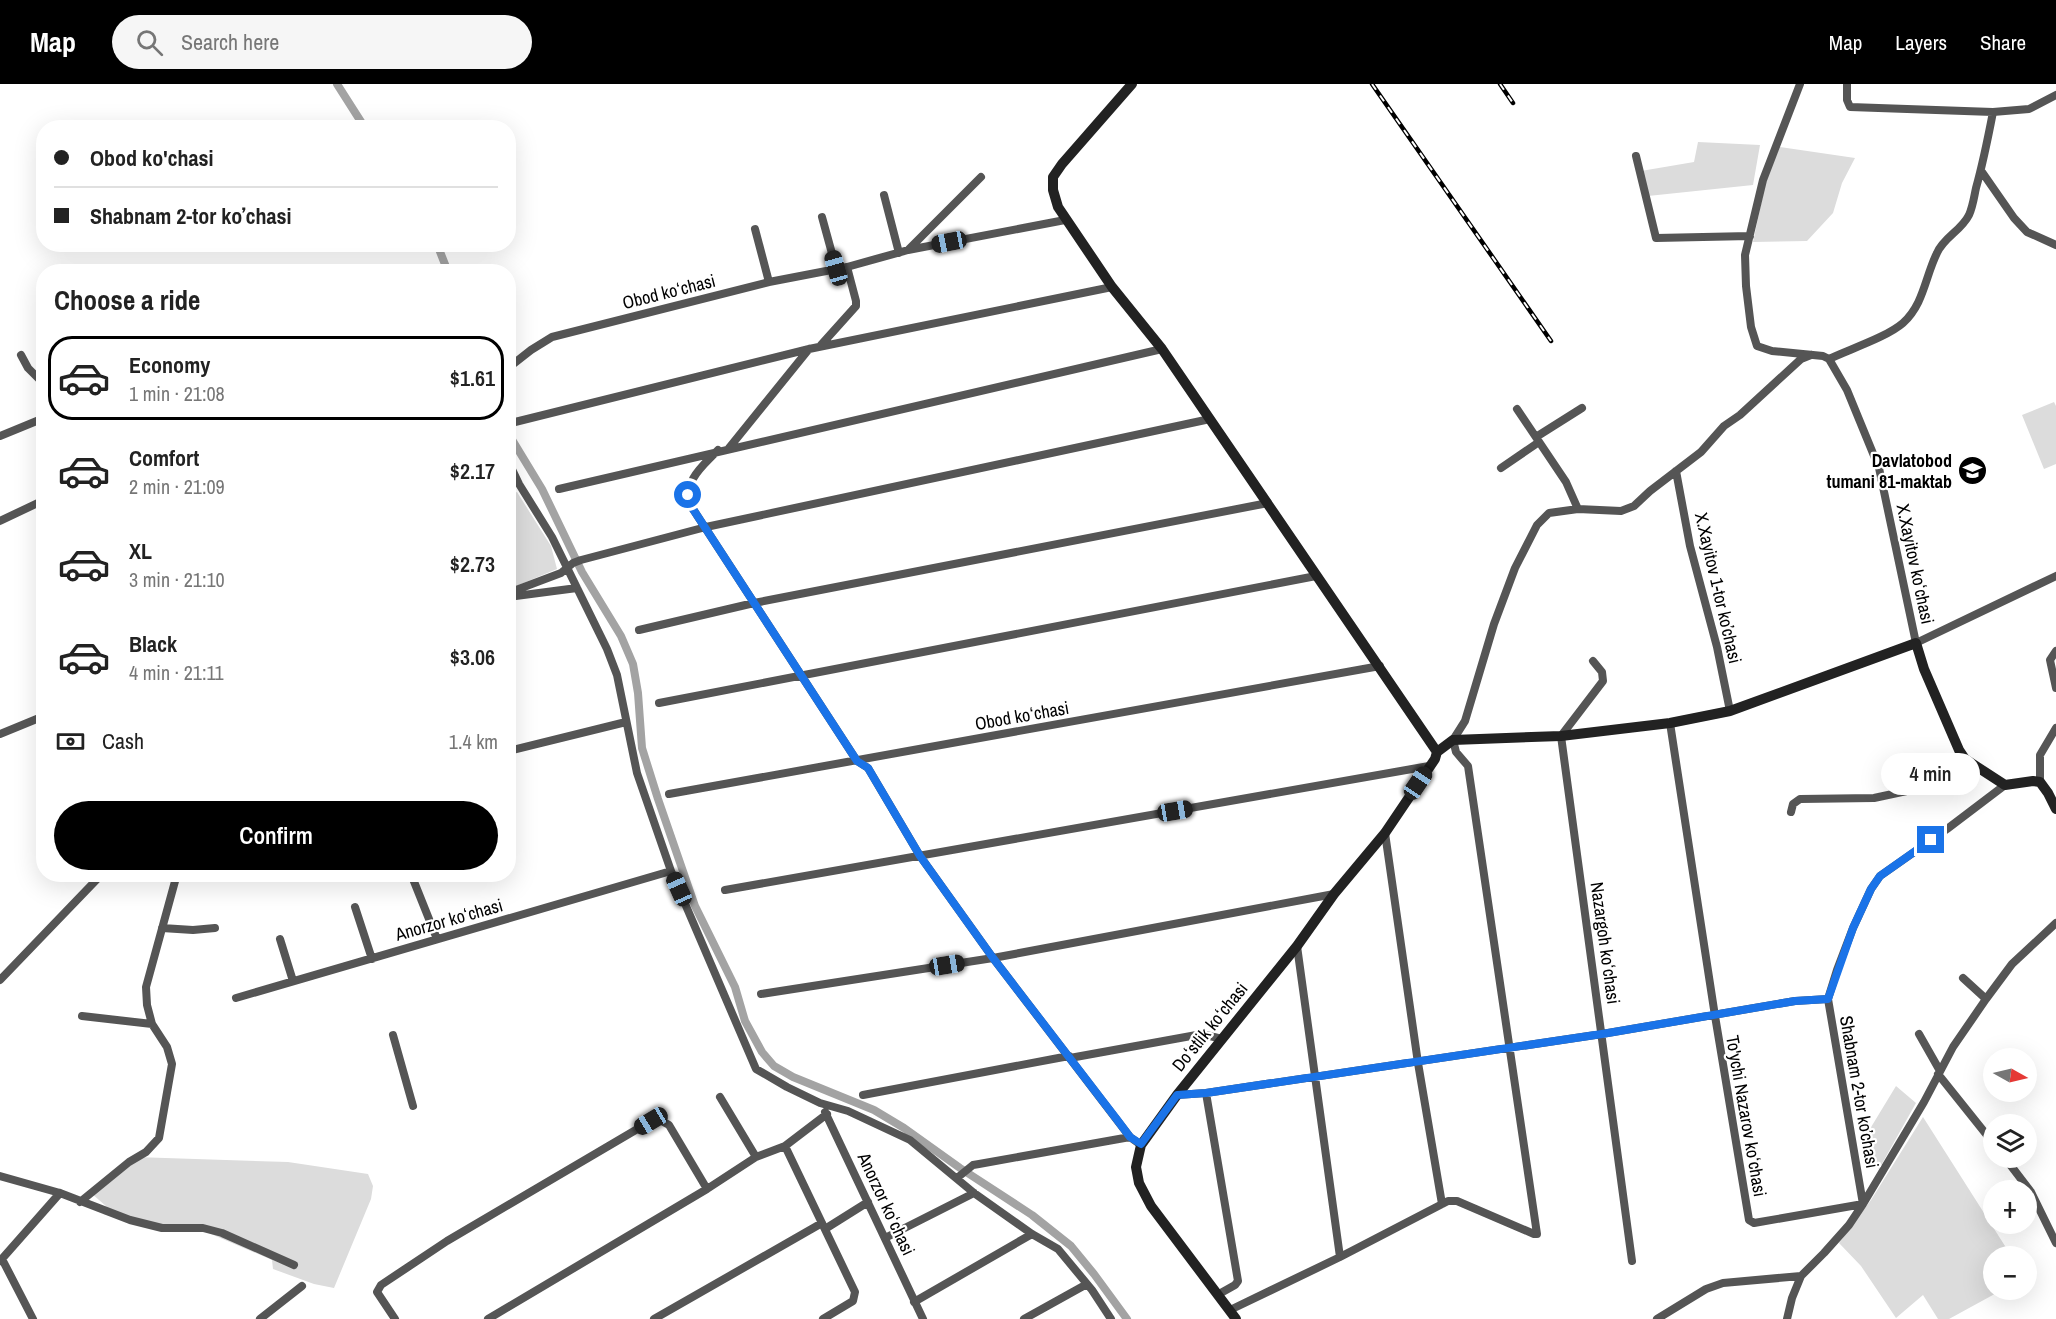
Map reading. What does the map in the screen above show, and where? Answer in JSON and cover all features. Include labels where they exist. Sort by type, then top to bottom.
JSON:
[{"type":"street","points":[[1132,84],[1053,177],[1053,190],[1058,207],[1112,287],[1162,349],[1437,752],[1453,740],[1465,721],[1494,624],[1515,568],[1537,525],[1549,513],[1578,509],[1621,511],[1634,506],[1701,453],[1724,426],[1740,415],[1801,359],[1811,355]]},
{"type":"street","points":[[1800,84],[1763,180],[1745,255],[1746,286],[1751,327],[1755,342],[1762,349],[1829,359],[1888,332],[1902,324],[1912,313],[1919,302],[1936,254],[1944,241],[1962,226],[1969,214],[1982,172],[1993,112]]},
{"type":"street","points":[[1847,84],[1847,100],[1850,106],[1993,112],[2029,109],[2056,95]]},
{"type":"street","points":[[1636,156],[1656,238],[1750,236]]},
{"type":"street","points":[[1982,172],[2014,218],[2027,232],[2056,244]]},
{"type":"street","points":[[908,250],[981,177]]},
{"type":"street","points":[[884,195],[899,253]]},
{"type":"street","points":[[822,217],[836,268]]},
{"type":"street","name":"Obod koʻchasi","points":[[516,362],[552,338],[769,282],[847,267],[908,250],[1065,220]]},
{"type":"street","points":[[755,229],[769,282]]},
{"type":"street","points":[[820,346],[855,306],[856,301],[847,267]]},
{"type":"street","points":[[516,422],[820,346],[1112,287]]},
{"type":"street","points":[[729,448],[809,349]]},
{"type":"street","points":[[559,489],[718,450],[1162,349]]},
{"type":"street","points":[[21,355],[28,368],[36,376]]},
{"type":"street","name":"X.Xayitov koʻchasi","points":[[1829,359],[1847,390],[1879,468],[1916,643]]},
{"type":"street","points":[[1501,468],[1582,408]]},
{"type":"street","points":[[1517,409],[1566,482],[1578,509]]},
{"type":"street","points":[[516,592],[561,573],[573,564],[706,527],[1210,419]]},
{"type":"street","points":[[0,436],[36,421]]},
{"type":"street","points":[[718,450],[695,475],[690,484],[688,495],[691,506],[857,761],[868,768],[920,856],[993,958],[1130,1137],[1141,1144]]},
{"type":"street","name":"X.Xayitov 1-tor koʼchasi","points":[[1676,471],[1690,546],[1710,619],[1730,711]]},
{"type":"street","points":[[516,478],[552,537],[573,564],[577,588],[617,675],[637,773],[671,872],[756,1069],[820,1103],[848,1111],[910,1140],[974,1193],[1032,1234],[1058,1249],[1087,1284],[1111,1319]]},
{"type":"street","points":[[639,630],[754,603],[1268,503]]},
{"type":"street","points":[[0,520],[36,504]]},
{"type":"street","points":[[659,703],[1316,576]]},
{"type":"street","points":[[1453,740],[1561,736],[1670,723],[1730,711],[1916,643],[2056,576]]},
{"type":"street","points":[[516,594],[577,588]]},
{"type":"street","points":[[1916,643],[1924,669],[1965,759],[2005,785],[2040,782]]},
{"type":"street","points":[[2056,651],[2050,660],[2056,688]]},
{"type":"street","points":[[1561,736],[1603,681],[1602,672],[1593,661]]},
{"type":"street","name":"Obod koʻchasi","points":[[669,794],[1380,666]]},
{"type":"street","points":[[0,735],[36,719]]},
{"type":"street","points":[[516,749],[626,722]]},
{"type":"street","name":"To'ychi Nazarov koʻchasi","points":[[1670,723],[1714,1016],[1749,1221],[1754,1223],[1863,1204]]},
{"type":"street","points":[[2056,728],[2040,755],[2040,782],[2056,809]]},
{"type":"street","name":"Nazargoh koʻchasi","points":[[1561,736],[1632,1261]]},
{"type":"street","points":[[1233,1315],[1442,1204],[1457,1201],[1537,1234],[1468,765],[1456,752],[1453,740]]},
{"type":"street","name":"Doʻstlik koʻchasi","points":[[1233,1315],[1151,1206],[1139,1183],[1136,1167],[1141,1144],[1177,1095],[1297,946],[1334,894],[1384,833],[1437,752]]},
{"type":"street","points":[[1791,812],[1793,804],[1800,800],[1874,798],[1917,789],[1965,759]]},
{"type":"street","points":[[724,890],[1429,766]]},
{"type":"street","name":"Shabnam 2-tor koʼchasi","points":[[1863,1204],[1828,999],[1853,928],[1871,889],[1880,876],[2005,785]]},
{"type":"street","points":[[1384,833],[1418,1063],[1442,1204]]},
{"type":"street","name":"Anorzor koʻchasi","points":[[236,998],[671,872]]},
{"type":"street","points":[[0,980],[94,882]]},
{"type":"street","points":[[80,1202],[129,1162],[146,1152],[159,1138],[172,1064],[167,1047],[152,1024],[147,1005],[146,987],[175,882]]},
{"type":"street","points":[[414,882],[437,939]]},
{"type":"street","points":[[761,994],[993,958],[1334,894]]},
{"type":"street","points":[[355,907],[372,959]]},
{"type":"street","points":[[1787,1319],[1792,1298],[1802,1276],[1849,1225],[1863,1204],[1924,1102],[1939,1072],[1986,999],[2012,964],[2056,923]]},
{"type":"street","points":[[162,928],[193,930],[215,928]]},
{"type":"street","points":[[280,939],[293,981]]},
{"type":"street","points":[[1297,946],[1340,1257]]},
{"type":"street","points":[[1963,978],[1986,999]]},
{"type":"street","points":[[1177,1095],[1206,1093],[1418,1063],[1795,1001],[1828,999]]},
{"type":"street","points":[[82,1017],[152,1024]]},
{"type":"street","points":[[863,1095],[1202,1034],[1222,1039]]},
{"type":"street","points":[[1919,1034],[1939,1072],[1983,1130]]},
{"type":"street","points":[[393,1035],[413,1106]]},
{"type":"street","points":[[1206,1093],[1238,1281],[1219,1294]]},
{"type":"street","points":[[720,1096],[756,1157]]},
{"type":"street","name":"Anorzor koʻchasi","points":[[820,1103],[923,1319]]},
{"type":"street","points":[[488,1319],[707,1189],[756,1157],[785,1146],[827,1114]]},
{"type":"street","points":[[395,1319],[377,1292],[381,1285],[447,1241],[651,1121],[660,1120],[669,1125],[707,1189]]},
{"type":"street","points":[[957,1178],[973,1165],[1130,1137]]},
{"type":"street","points":[[785,1146],[855,1292],[854,1301],[823,1319]]},
{"type":"street","points":[[2013,1168],[2031,1192],[2056,1243]]},
{"type":"street","points":[[0,1176],[60,1193],[130,1220],[162,1228],[203,1227],[294,1264]]},
{"type":"street","points":[[33,1319],[1,1260],[60,1193]]},
{"type":"street","points":[[885,1238],[974,1193]]},
{"type":"street","points":[[654,1319],[868,1202]]},
{"type":"street","points":[[914,1302],[1032,1234]]},
{"type":"street","points":[[1657,1319],[1706,1289],[1724,1283],[1802,1276]]},
{"type":"street","points":[[1023,1319],[1087,1284]]},
{"type":"street","points":[[260,1319],[302,1286]]},
{"type":"shaded area","points":[[1698,142],[1760,145],[1753,185],[1648,196],[1641,171],[1694,162]]},
{"type":"shaded area","points":[[1780,147],[1855,158],[1842,183],[1833,213],[1807,241],[1753,242],[1767,176]]},
{"type":"shaded area","points":[[2054,402],[2056,406],[2056,464],[2044,469],[2022,415]]},
{"type":"shaded area","points":[[516,492],[551,546],[557,569],[516,586]]},
{"type":"shaded area","points":[[1896,1086],[1916,1103],[1879,1169],[1862,1142]]},
{"type":"shaded area","points":[[1923,1117],[1983,1211],[1983,1234],[1997,1234],[2005,1246],[1983,1246],[1984,1300],[1949,1319],[1938,1319],[1923,1295],[1896,1318],[1861,1266],[1839,1243],[1871,1200]]},
{"type":"shaded area","points":[[135,1157],[288,1162],[368,1174],[373,1186],[371,1199],[334,1288],[314,1284],[273,1269],[272,1260],[204,1231],[171,1232],[103,1214],[107,1207],[91,1193]]},
{"type":"waterway","points":[[337,84],[360,120]]},
{"type":"waterway","points":[[440,252],[445,264]]},
{"type":"waterway","points":[[516,446],[542,489],[582,572],[621,636],[633,664],[638,693],[642,748],[658,799],[695,906],[735,987],[745,1021],[762,1052],[774,1066],[793,1077],[874,1110],[904,1128],[1032,1215],[1071,1246],[1127,1319]]},
{"type":"railway","points":[[1372,84],[1551,341]]},
{"type":"railway","points":[[1500,84],[1513,103]]},
{"type":"place","name":"Davlatobod tumani 81-maktab","points":[[1973,471]]},
{"type":"route","points":[[688,495],[691,506],[857,761],[868,768],[920,856],[993,958],[1130,1137],[1141,1144],[1177,1095],[1206,1093],[1418,1063],[1670,1024],[1795,1001],[1828,999],[1853,928],[1871,889],[1880,876],[1931,840]]}]
